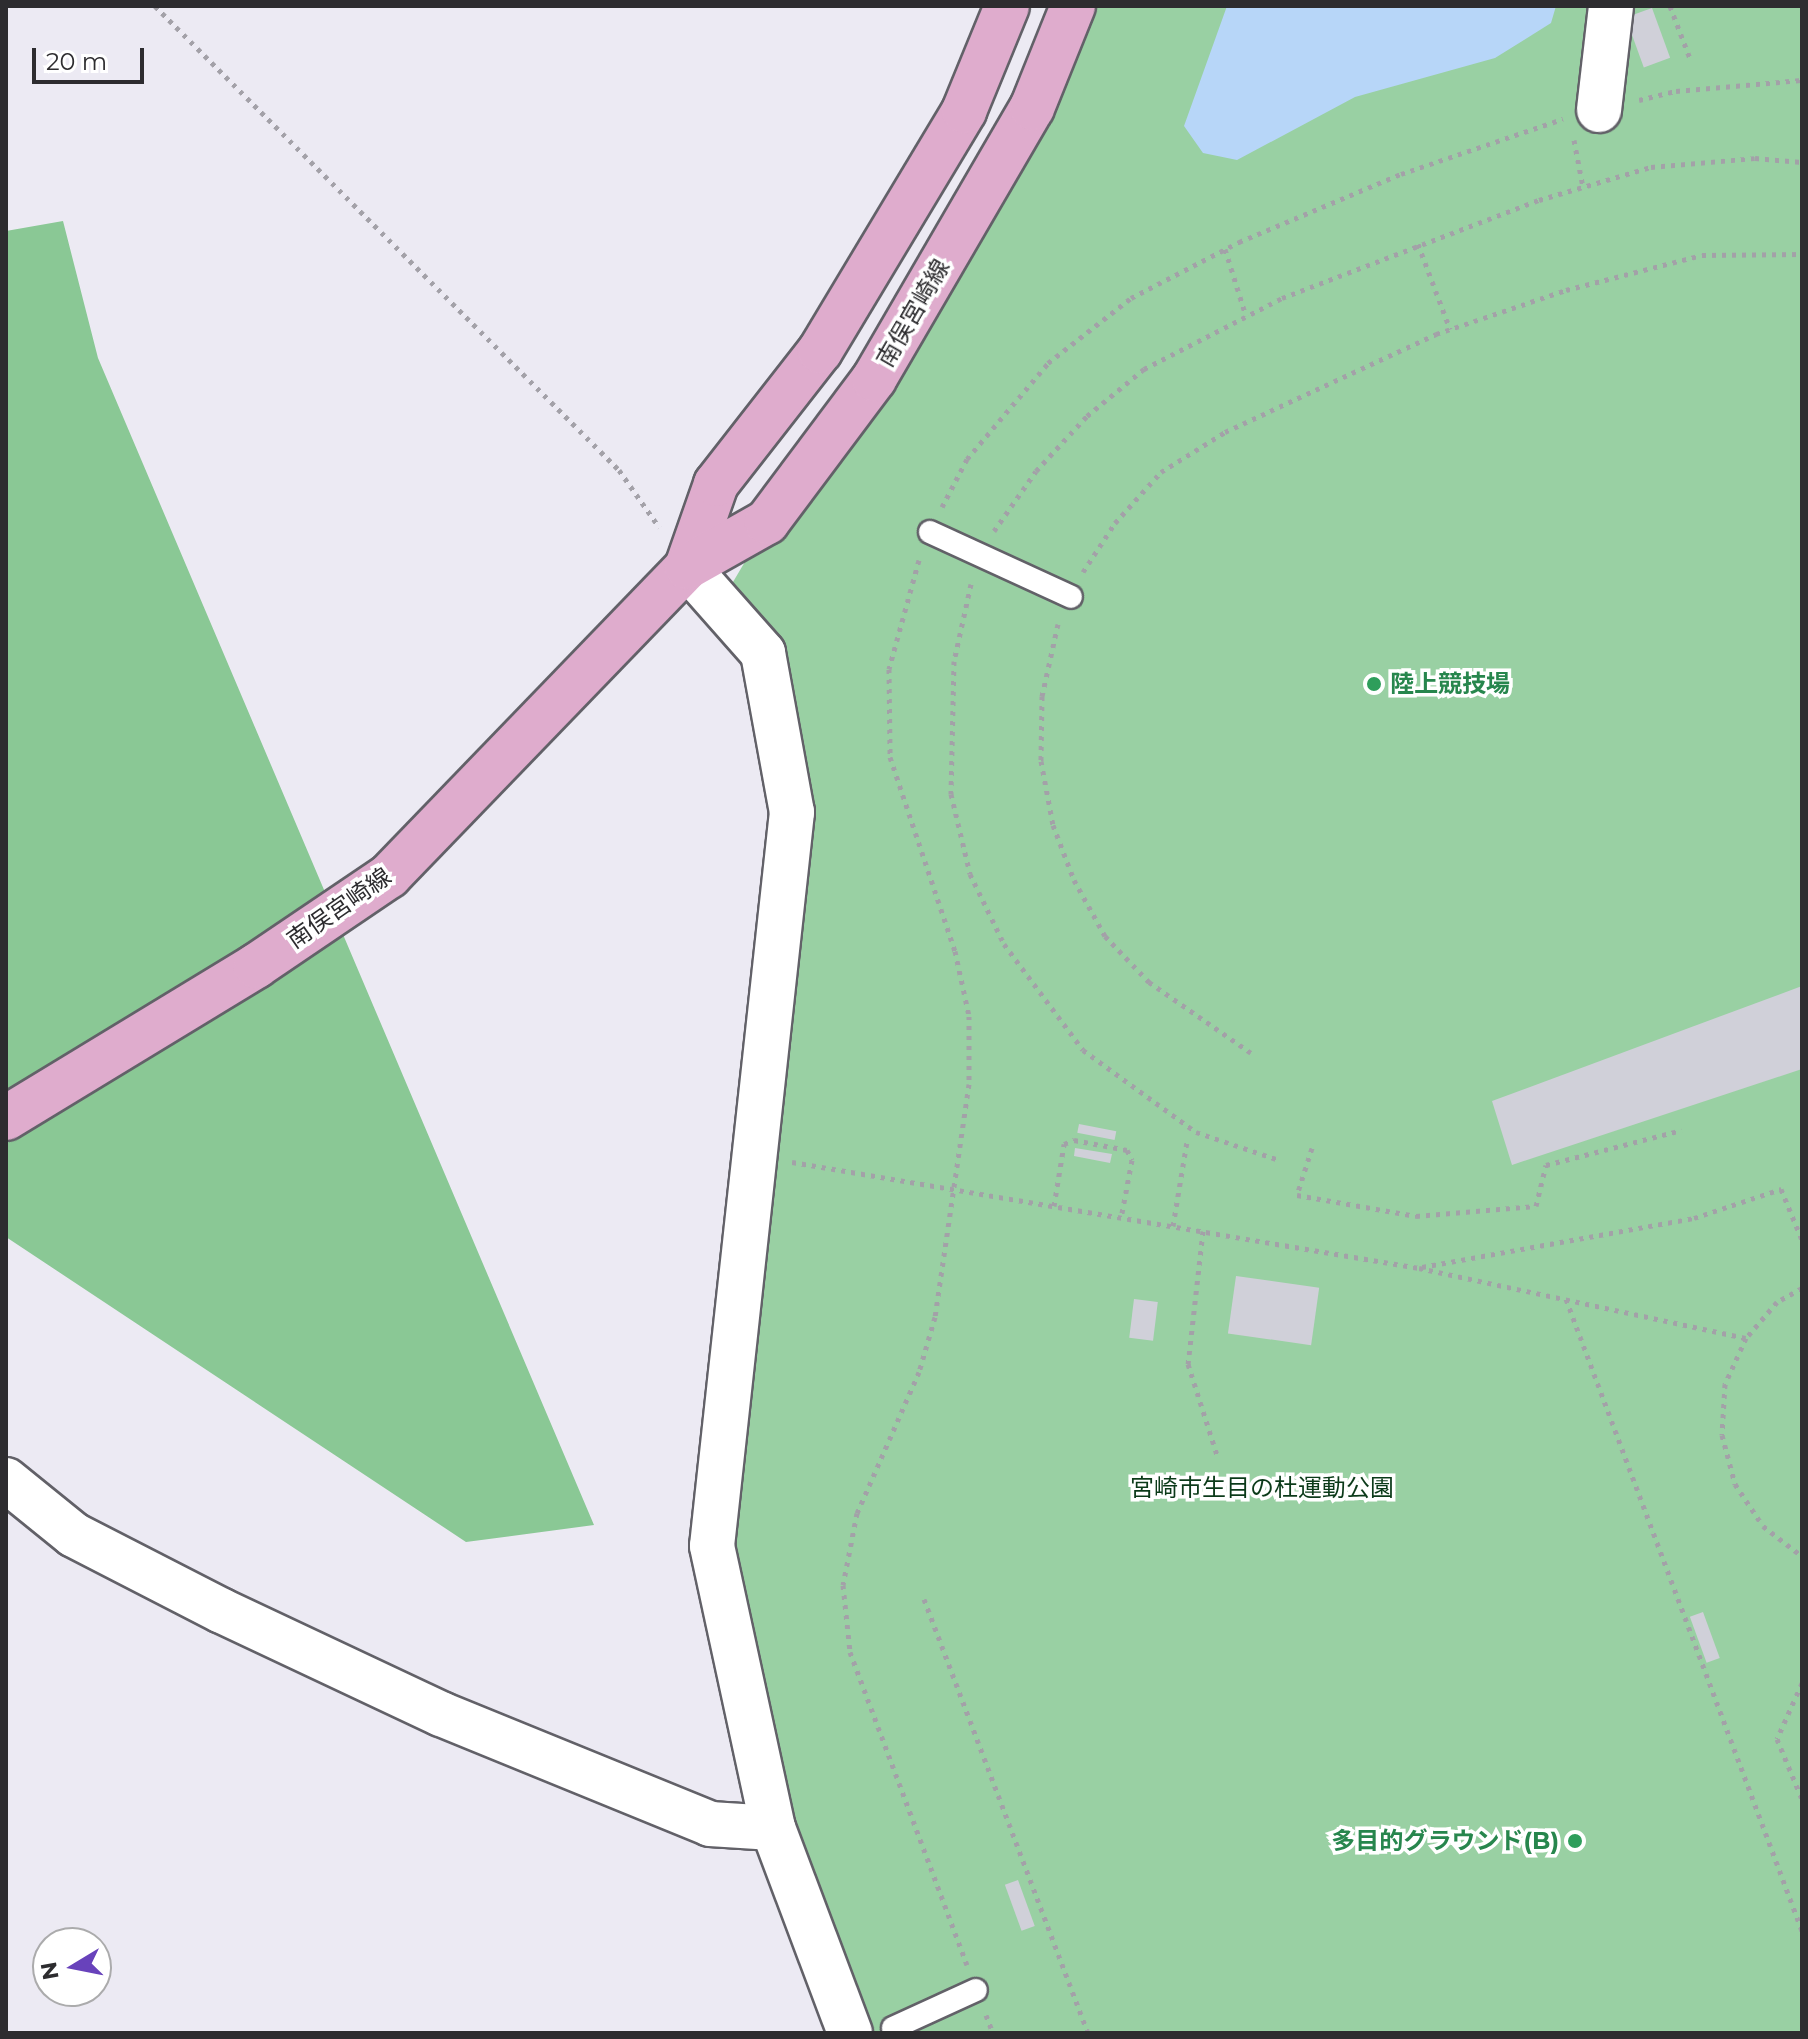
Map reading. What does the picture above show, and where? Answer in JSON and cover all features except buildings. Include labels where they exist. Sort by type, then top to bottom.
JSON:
[{"type":"main road","name":"南俣宮崎線","points":[[687,567],[716,484],[820,351],[964,111],[1007,6]]},
{"type":"main road","name":"南俣宮崎線","points":[[6,1118],[256,966],[389,876],[687,567],[767,522],[874,379],[1032,108],[1073,6]]},
{"type":"street","points":[[1599,110],[1611,6]]},
{"type":"street","points":[[687,567],[763,653],[792,812],[712,1546],[773,1828],[850,2033]]},
{"type":"street","points":[[6,1480],[74,1535],[441,1714],[710,1824],[773,1828]]},
{"type":"lane","points":[[930,532],[1071,597]]},
{"type":"lane","points":[[893,2028],[976,1990]]},
{"type":"path","points":[[155,6],[619,470],[687,567]]},
{"type":"path","points":[[1670,6],[1691,61]]},
{"type":"path","points":[[1599,110],[1676,91],[1802,80]]},
{"type":"path","points":[[993,2033],[850,1652],[843,1585],[857,1513],[919,1372],[935,1317],[951,1189],[969,1084],[969,1016],[955,951],[890,757],[889,669],[930,532],[967,459],[1048,363],[1131,298],[1225,249],[1401,174],[1570,117],[1583,187]]},
{"type":"path","points":[[1279,1160],[1196,1132],[1083,1050],[1004,944],[970,874],[951,794],[954,661],[983,556],[1000,519],[1027,483],[1087,416],[1144,369],[1246,316],[1418,244],[1651,167],[1755,158],[1802,162]]},
{"type":"path","points":[[1418,244],[1450,329]]},
{"type":"path","points":[[1225,249],[1246,316]]},
{"type":"path","points":[[1251,1053],[1149,982],[1105,936],[1074,880],[1053,825],[1041,761],[1042,696],[1056,629],[1071,597],[1115,523],[1161,472],[1225,432],[1450,329],[1566,290],[1702,255],[1802,254]]},
{"type":"path","points":[[1312,1148],[1297,1195],[1416,1216],[1536,1206],[1546,1165],[1682,1130]]},
{"type":"path","points":[[1054,1206],[1064,1144],[1074,1140],[1127,1150],[1132,1160],[1121,1218]]},
{"type":"path","points":[[1173,1226],[1187,1141]]},
{"type":"path","points":[[791,1161],[1419,1268],[1746,1338]]},
{"type":"path","points":[[1419,1268],[1694,1218],[1781,1189],[1802,1240]]},
{"type":"path","points":[[1203,1231],[1188,1364],[1217,1455]]},
{"type":"path","points":[[1802,1288],[1777,1302],[1746,1338],[1725,1384],[1722,1435],[1735,1484],[1763,1526],[1802,1556]]},
{"type":"path","points":[[1566,1299],[1802,1931]]},
{"type":"path","points":[[924,1599],[1088,2033]]},
{"type":"path","points":[[1802,1683],[1777,1739],[1802,1799]]},
{"type":"green space","name":"宮崎市生目の杜運動公園","points":[[1073,6],[1802,6],[1802,2033],[850,2033],[712,1546],[792,812],[763,653],[720,604]]},
{"type":"green space","points":[[63,221],[98,358],[594,1525],[466,1542],[6,1237],[6,231]]},
{"type":"water","points":[[1227,6],[1556,6],[1551,23],[1495,58],[1355,97],[1237,160],[1203,153],[1184,126]]},
{"type":"place","name":"陸上競技場","points":[[1374,684]]},
{"type":"place","name":"多目的グラウンド(B)","points":[[1575,1841]]}]
